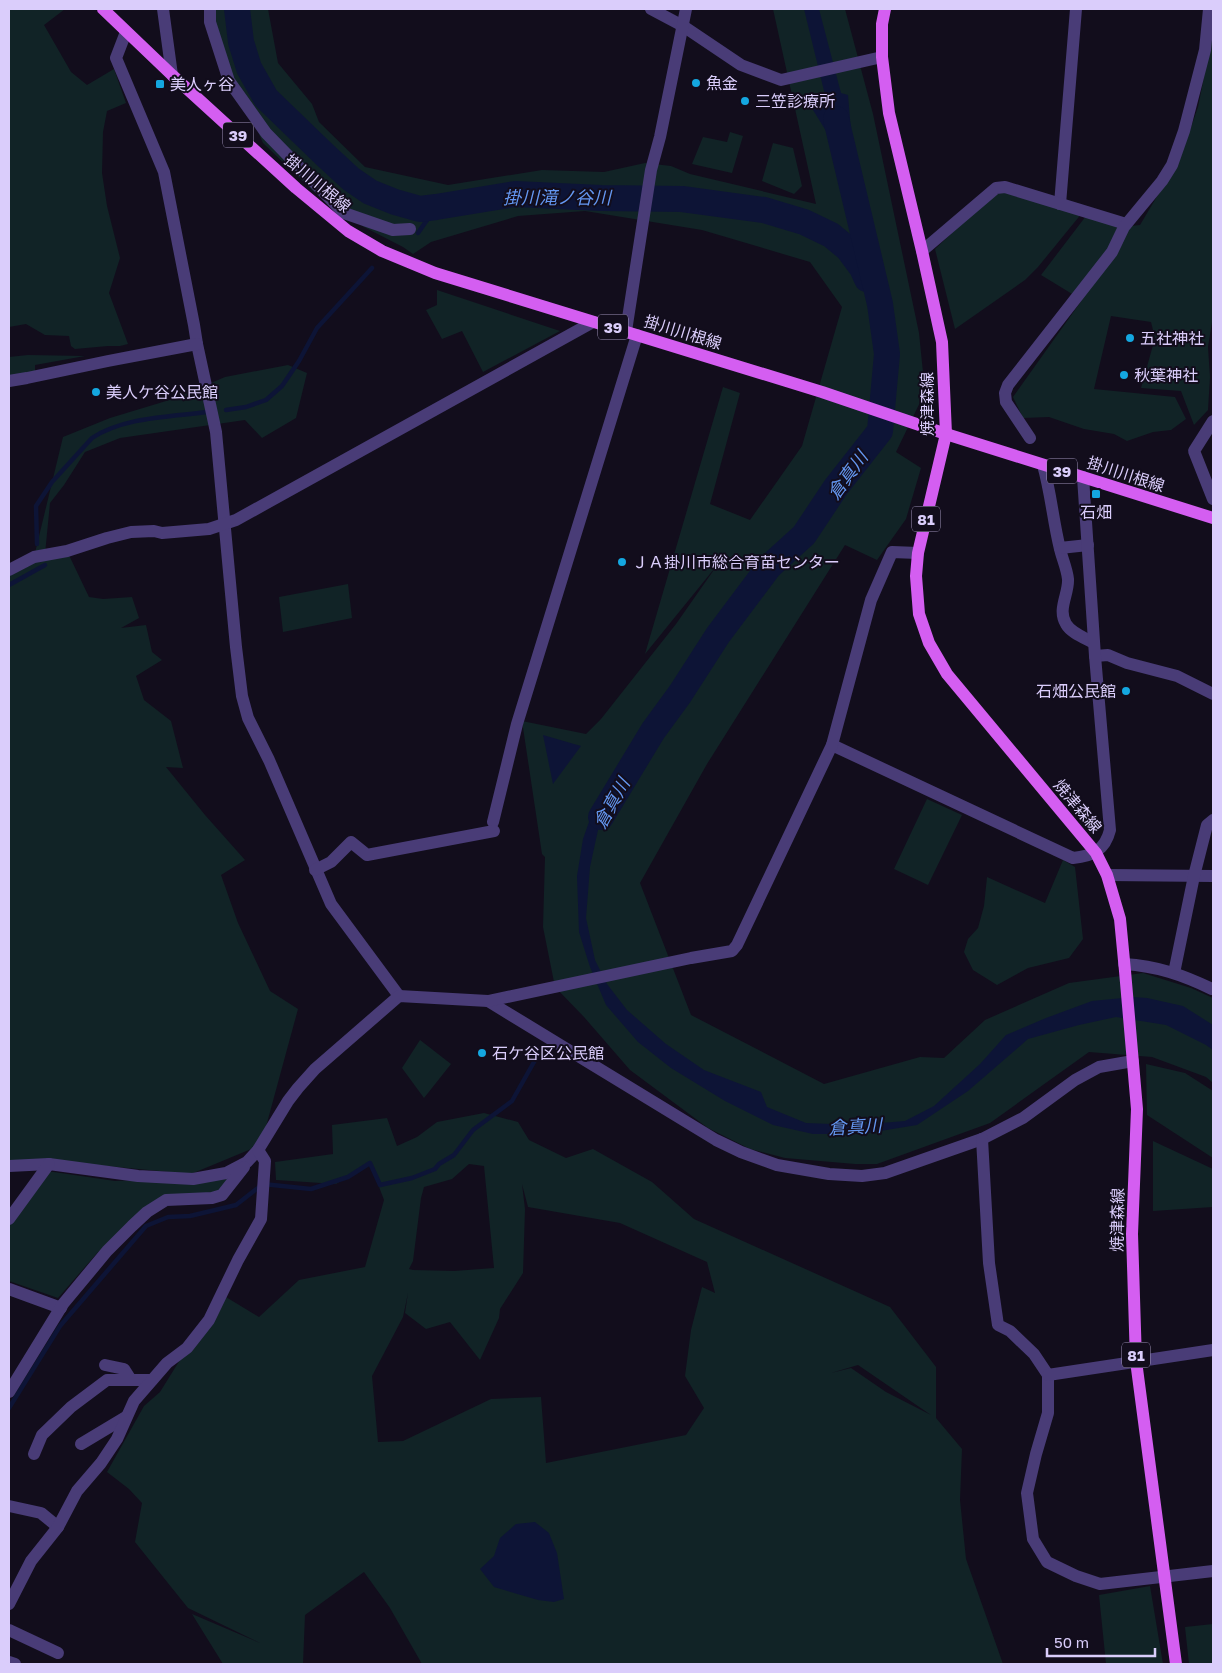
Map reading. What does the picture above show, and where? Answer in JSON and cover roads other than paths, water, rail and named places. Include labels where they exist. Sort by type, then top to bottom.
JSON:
[{"type":"main road","name":"掛川川根線","points":[[103,9],[296,188],[348,231],[382,251],[435,273],[827,394],[1043,465],[1213,514]]},
{"type":"main road","name":"焼津森線","points":[[885,9],[882,24],[882,57],[889,113],[942,342],[946,434],[918,553],[916,576],[919,614],[929,643],[947,674],[1096,853],[1107,875],[1120,919],[1137,1109],[1132,1234],[1136,1360],[1176,1664]]},
{"type":"street","points":[[163,9],[172,75]]},
{"type":"street","points":[[210,9],[210,22],[228,81],[266,134],[344,213],[393,230],[410,229]]},
{"type":"street","points":[[651,9],[683,26],[727,56],[754,71],[781,80],[882,57]]},
{"type":"street","points":[[315,870],[331,862],[351,842],[367,855],[494,827],[517,724],[631,333],[644,218],[652,170],[686,9]]},
{"type":"street","points":[[1060,204],[1076,9]]},
{"type":"street","points":[[1030,438],[1006,402],[1005,393],[1008,385],[1112,252],[1126,224],[1162,181],[1172,165],[1184,131],[1205,50],[1209,9]]},
{"type":"street","points":[[126,32],[116,58],[164,172],[194,325],[196,344],[216,432],[236,647],[242,696],[248,718],[269,760],[331,904],[399,996]]},
{"type":"street","points":[[922,251],[996,188],[1005,188],[1126,224]]},
{"type":"street","points":[[9,570],[34,557],[67,551],[131,532],[171,532],[209,529],[236,520],[593,322]]},
{"type":"street","points":[[9,381],[196,344]]},
{"type":"street","points":[[1213,421],[1194,451],[1213,499]]},
{"type":"street","points":[[1043,465],[1068,578],[1063,609],[1066,625],[1095,649],[1127,663],[1176,676],[1213,694]]},
{"type":"street","points":[[832,745],[1073,858],[1096,853],[1107,842],[1110,830],[1083,477]]},
{"type":"street","points":[[1060,548],[1088,546]]},
{"type":"street","points":[[9,1392],[61,1308],[107,1251],[147,1212],[166,1200],[212,1198],[222,1195],[258,1150],[298,1088],[315,1069],[399,996],[488,1001],[732,951],[737,945],[832,745],[871,600],[892,552],[918,553]]},
{"type":"street","points":[[1174,973],[1194,876],[1207,825],[1213,820]]},
{"type":"street","points":[[1107,875],[1213,876]]},
{"type":"street","points":[[1125,968],[1147,965],[1186,976],[1212,989]]},
{"type":"street","points":[[488,1001],[716,1140],[741,1152],[777,1165],[829,1174],[862,1176],[885,1172],[982,1139],[1022,1118],[1075,1080],[1099,1067],[1133,1061]]},
{"type":"street","points":[[982,1139],[989,1263],[998,1326],[1010,1331],[1034,1354],[1048,1375],[1048,1413],[1036,1454],[1028,1493],[1033,1539],[1047,1562],[1076,1576],[1100,1584],[1213,1570]]},
{"type":"street","points":[[9,1604],[31,1560],[58,1527],[77,1491],[101,1463],[117,1439],[134,1401],[167,1363],[187,1348],[209,1320],[238,1260],[261,1219],[265,1161],[258,1150]]},
{"type":"street","points":[[9,1166],[49,1164],[138,1176],[193,1179],[226,1173],[247,1162]]},
{"type":"street","points":[[9,1219],[49,1164]]},
{"type":"street","points":[[9,1289],[61,1308]]},
{"type":"street","points":[[1048,1375],[1136,1360],[1213,1350]]},
{"type":"street","points":[[105,1365],[124,1368],[131,1380]]},
{"type":"street","points":[[34,1454],[42,1436],[71,1407],[107,1380],[152,1380]]},
{"type":"street","points":[[81,1444],[126,1417]]},
{"type":"street","points":[[9,1506],[41,1513],[58,1527]]},
{"type":"street","points":[[9,1630],[58,1653]]},
{"type":"street","points":[[9,1662],[15,1664]]},
{"type":"water","points":[[804,9],[819,9],[841,93],[848,95],[854,166],[826,131],[813,110],[814,104],[826,99]]},
{"type":"water","points":[[651,734],[598,830],[590,867],[586,918],[595,960],[607,984],[627,1010],[666,1044],[704,1070],[761,1092],[767,1107],[806,1123],[857,1125],[905,1121],[934,1106],[980,1064],[1006,1035],[1092,1001],[1133,997],[1183,1006],[1213,1025],[1213,1050],[1166,1025],[1116,1017],[1079,1025],[1028,1039],[968,1091],[917,1125],[862,1134],[813,1134],[773,1125],[725,1101],[671,1068],[638,1042],[606,1005],[590,967],[579,932],[577,876],[583,839],[596,802],[631,751]]},
{"type":"water","points":[[543,735],[581,746],[553,784]]},
{"type":"water","points":[[535,1522],[549,1533],[557,1553],[564,1599],[554,1602],[538,1600],[494,1587],[480,1569],[494,1556],[500,1538],[516,1524]]},
{"type":"waterway","name":"掛川滝ノ谷川","points":[[237,9],[241,42],[249,68],[266,98],[351,179],[370,192],[420,209],[515,194],[682,199],[764,210],[804,222],[831,235],[848,249],[862,268],[867,279]]},
{"type":"waterway","name":"倉真川","points":[[601,817],[653,731],[680,694],[718,635],[769,567],[804,535],[836,487],[880,431],[887,354],[880,304],[836,119]]},
{"type":"waterway","points":[[418,233],[436,207]]},
{"type":"waterway","points":[[226,410],[246,407],[266,400],[282,386],[299,361],[317,328],[372,268]]},
{"type":"waterway","points":[[37,544],[36,506],[52,482],[92,438],[104,431],[132,422],[207,412]]},
{"type":"waterway","points":[[9,585],[45,565]]},
{"type":"waterway","points":[[9,1408],[60,1326],[146,1226],[168,1217],[190,1216],[236,1205],[263,1184],[311,1189],[348,1177],[370,1163],[380,1185],[412,1178],[435,1169],[439,1164],[454,1155],[473,1130],[512,1101],[543,1046]]},
{"type":"place","name":"魚金","points":[[696,83]]},
{"type":"place","name":"美人ヶ谷","points":[[160,84]]},
{"type":"place","name":"三笠診療所","points":[[745,101]]},
{"type":"place","name":"五社神社","points":[[1130,338]]},
{"type":"place","name":"秋葉神社","points":[[1124,375]]},
{"type":"place","name":"美人ケ谷公民館","points":[[96,392]]},
{"type":"place","name":"石畑","points":[[1096,494]]},
{"type":"place","name":"ＪＡ掛川市総合育苗センター","points":[[622,562]]},
{"type":"place","name":"石畑公民館","points":[[1126,691]]},
{"type":"place","name":"石ケ谷区公民館","points":[[482,1053]]}]
